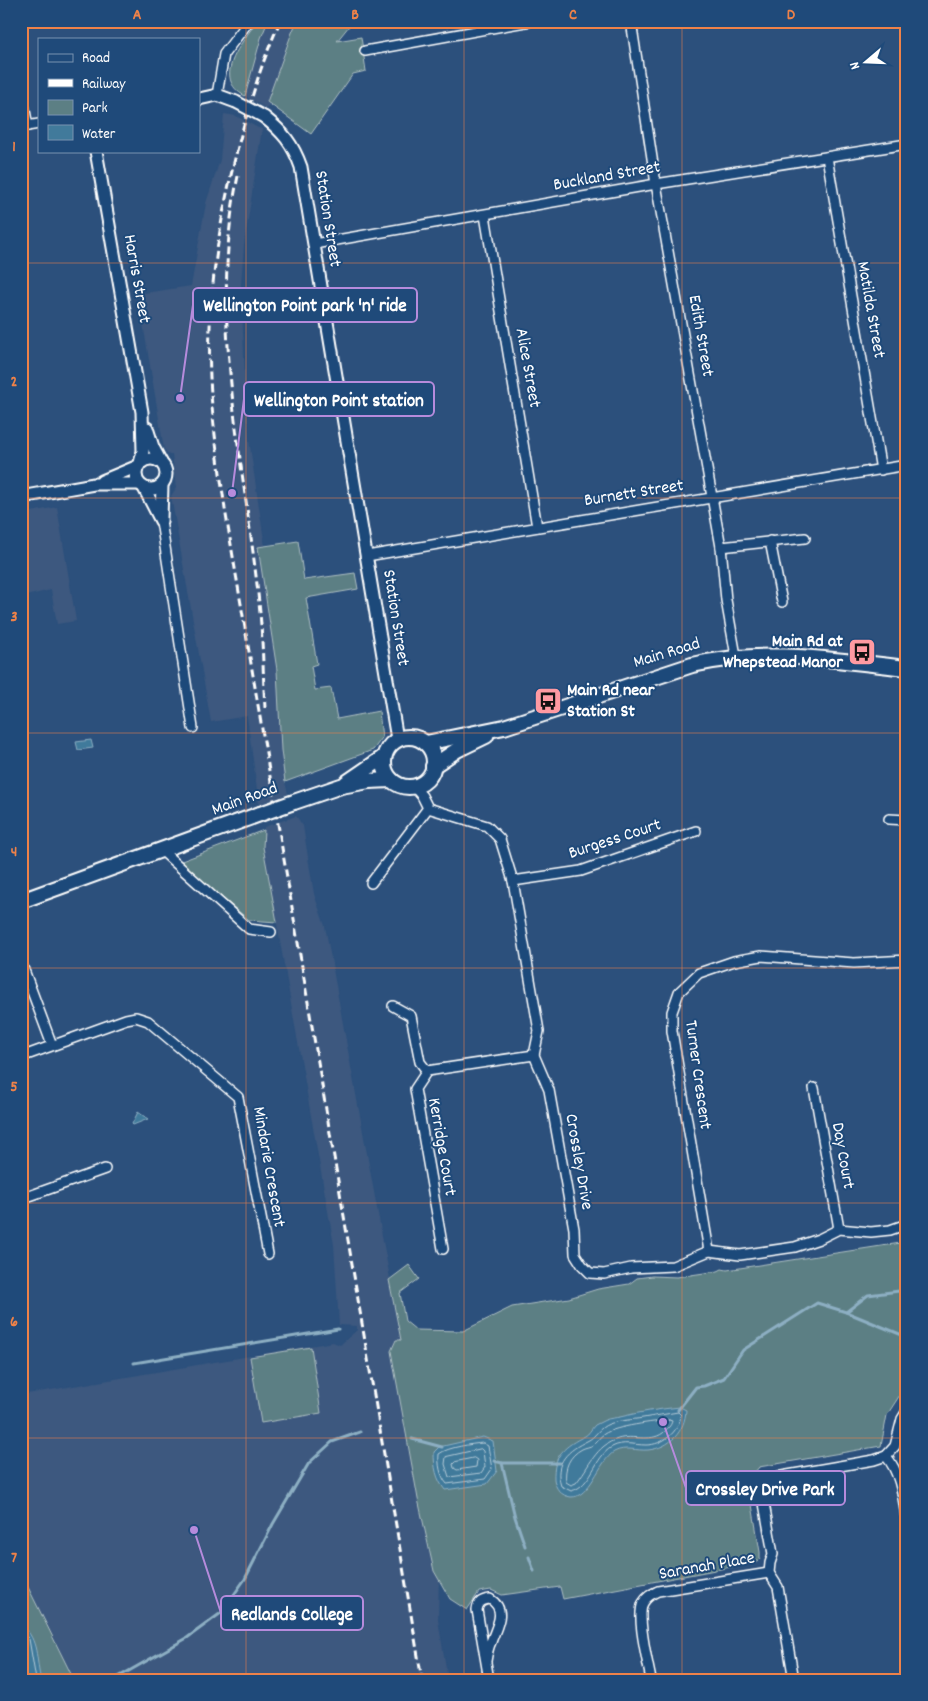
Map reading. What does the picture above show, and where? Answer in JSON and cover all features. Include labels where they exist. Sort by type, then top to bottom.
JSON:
[{"type":"main road","name":"Main Road","points":[[341,786],[384,756],[391,743],[404,736],[426,743],[504,727],[692,665],[736,656],[787,656],[907,668]]},
{"type":"main road","name":"Main Road","points":[[22,898],[162,851],[341,786],[369,781],[391,780],[398,785],[414,787],[426,780],[433,766],[457,750],[504,727]]},
{"type":"main road","points":[[426,743],[434,758],[433,766]]},
{"type":"main road","points":[[384,756],[383,765],[386,774],[391,780]]},
{"type":"street","points":[[200,99],[217,95],[224,54],[249,21]]},
{"type":"street","points":[[365,51],[532,21]]},
{"type":"street","name":"Edith Street","points":[[632,21],[656,184],[721,546],[726,600],[736,656]]},
{"type":"street","points":[[21,90],[24,127],[38,124]]},
{"type":"street","name":"Station Street","points":[[217,95],[236,102],[264,117],[279,128],[295,149],[301,167],[397,739]]},
{"type":"street","name":"Buckland Street","points":[[314,244],[656,184],[907,144]]},
{"type":"street","name":"Harris Street","points":[[96,152],[142,412],[152,447],[161,462]]},
{"type":"street","name":"Matilda Street","points":[[827,157],[881,470]]},
{"type":"street","name":"Alice Street","points":[[485,215],[537,527]]},
{"type":"street","name":"Harris Street","points":[[139,464],[144,451],[142,412]]},
{"type":"street","points":[[21,497],[94,484],[120,475],[149,459],[161,462],[166,473],[162,484],[161,521],[193,728]]},
{"type":"street","points":[[139,464],[135,476],[161,521]]},
{"type":"street","name":"Burnett Street","points":[[367,556],[907,465]]},
{"type":"street","points":[[94,484],[142,486],[154,489],[162,484]]},
{"type":"street","points":[[721,546],[805,538]]},
{"type":"street","points":[[770,541],[782,602]]},
{"type":"street","points":[[393,1006],[411,1016],[420,1062],[427,1071],[534,1055],[538,1031],[513,881],[500,839],[487,826],[428,808],[422,796],[414,787]]},
{"type":"street","points":[[371,883],[428,808]]},
{"type":"street","points":[[889,819],[907,820]]},
{"type":"street","name":"Burgess Court","points":[[513,881],[581,871],[696,831]]},
{"type":"street","points":[[162,851],[249,929],[271,932]]},
{"type":"street","name":"Turner Crescent","points":[[709,1251],[672,1031],[672,1012],[679,992],[699,973],[734,961],[760,956],[854,963],[907,960]]},
{"type":"street","points":[[21,962],[52,1045]]},
{"type":"street","name":"Mindarie Crescent","points":[[21,1056],[126,1019],[136,1017],[148,1021],[238,1097],[268,1254]]},
{"type":"street","name":"Crossley Drive","points":[[534,1055],[549,1090],[574,1229],[575,1254],[590,1273],[604,1274],[631,1268],[673,1266],[709,1251],[740,1255],[795,1247],[819,1239],[839,1229]]},
{"type":"street","name":"Kerridge Court","points":[[427,1071],[415,1089],[442,1249]]},
{"type":"street","name":"Day Court","points":[[814,1088],[839,1229]]},
{"type":"street","points":[[21,1200],[105,1169]]},
{"type":"street","points":[[839,1229],[871,1232],[890,1230],[907,1224]]},
{"type":"street","points":[[794,1680],[778,1587],[769,1573],[773,1554],[762,1492],[767,1483],[776,1477],[874,1460],[886,1456],[895,1446],[902,1419],[907,1411]]},
{"type":"street","points":[[886,1456],[894,1465],[898,1476],[907,1524]]},
{"type":"street","name":"Saranah Place","points":[[651,1680],[640,1617],[642,1604],[648,1596],[658,1592],[769,1573]]},
{"type":"street","points":[[486,1662],[490,1642],[500,1620],[498,1605],[490,1599],[481,1601],[478,1604],[477,1610],[488,1680]]},
{"type":"shaded area","points":[[268,21],[306,21],[267,109],[245,96],[261,38]]},
{"type":"shaded area","points":[[224,114],[236,116],[262,129],[244,245],[241,284],[245,380],[249,440],[265,547],[258,548],[277,670],[302,776],[285,782],[288,794],[259,804],[247,716],[211,722],[171,496],[176,488],[172,455],[169,455],[164,449],[138,294],[191,286],[206,203],[220,160]]},
{"type":"shaded area","points":[[57,507],[76,621],[57,624],[51,590],[21,597],[21,514]]},
{"type":"shaded area","points":[[296,816],[303,826],[314,894],[325,926],[417,1425],[439,1574],[438,1620],[448,1680],[74,1680],[21,1572],[21,1395],[333,1342],[340,1345],[357,1330],[357,1326],[339,1325],[334,1245],[263,846],[264,827]]},
{"type":"green space","points":[[257,21],[268,21],[261,38],[245,96],[235,89],[230,80],[230,70],[244,39]]},
{"type":"green space","points":[[297,21],[353,21],[337,41],[361,37],[366,71],[353,74],[311,134],[267,102]]},
{"type":"green space","points":[[298,541],[304,580],[355,573],[358,589],[306,598],[317,664],[311,666],[315,690],[331,688],[337,719],[379,711],[382,738],[373,750],[285,782],[281,750],[277,670],[258,547]]},
{"type":"green space","points":[[264,830],[263,847],[277,922],[249,920],[179,862]]},
{"type":"green space","points":[[907,1242],[907,1384],[887,1415],[881,1446],[759,1467],[748,1481],[760,1552],[760,1558],[757,1562],[563,1599],[560,1587],[502,1595],[491,1590],[479,1592],[467,1610],[450,1599],[434,1571],[418,1499],[391,1351],[396,1340],[401,1340],[389,1280],[409,1265],[419,1279],[400,1293],[405,1321],[416,1330],[463,1331],[512,1307],[569,1298],[598,1289],[629,1284],[637,1278],[652,1276],[677,1277]]},
{"type":"green space","points":[[311,1347],[321,1413],[261,1423],[250,1357]]},
{"type":"green space","points":[[21,1573],[74,1680],[21,1680]]},
{"type":"water","points":[[91,740],[93,748],[78,750],[76,742]]},
{"type":"water","points":[[138,1112],[148,1119],[133,1125],[132,1124]]},
{"type":"water","points":[[680,1407],[686,1410],[683,1425],[675,1437],[663,1446],[648,1450],[627,1449],[614,1452],[604,1463],[589,1486],[578,1496],[567,1496],[557,1488],[554,1471],[558,1457],[566,1448],[586,1435],[595,1425],[609,1419]]},
{"type":"water","points":[[483,1437],[493,1441],[497,1471],[487,1484],[445,1490],[439,1482],[436,1472],[434,1452],[439,1447]]},
{"type":"water","points":[[26,1629],[35,1647],[41,1680],[21,1680],[21,1630]]},
{"type":"waterway","points":[[846,1312],[868,1295],[907,1290]]},
{"type":"waterway","points":[[678,1410],[696,1387],[724,1378],[743,1350],[817,1303],[846,1312],[907,1337]]},
{"type":"waterway","points":[[134,1363],[338,1329]]},
{"type":"waterway","points":[[113,1680],[187,1638],[221,1613],[245,1579],[273,1524],[309,1463],[332,1442],[360,1432]]},
{"type":"waterway","points":[[412,1439],[442,1447]]},
{"type":"waterway","points":[[494,1461],[502,1463],[560,1463]]},
{"type":"waterway","points":[[502,1463],[515,1517],[525,1546]]},
{"type":"waterway","points":[[529,1557],[534,1571]]},
{"type":"railway","points":[[280,21],[263,64],[247,114],[228,188],[221,226],[211,301],[210,377],[212,410],[225,509],[422,1680]]},
{"type":"railway","points":[[238,176],[229,231],[226,286],[228,341],[232,395],[260,613],[265,708]]},
{"type":"place","name":"Wellington Point park 'n' ride","points":[[180,398]]},
{"type":"place","name":"Wellington Point station","points":[[232,493]]},
{"type":"place","name":"Main Rd at Whepstead Manor","points":[[862,652]]},
{"type":"place","name":"Main Rd near Station St","points":[[548,701]]},
{"type":"place","name":"Crossley Drive Park","points":[[663,1422]]},
{"type":"place","name":"Redlands College","points":[[194,1530]]}]
